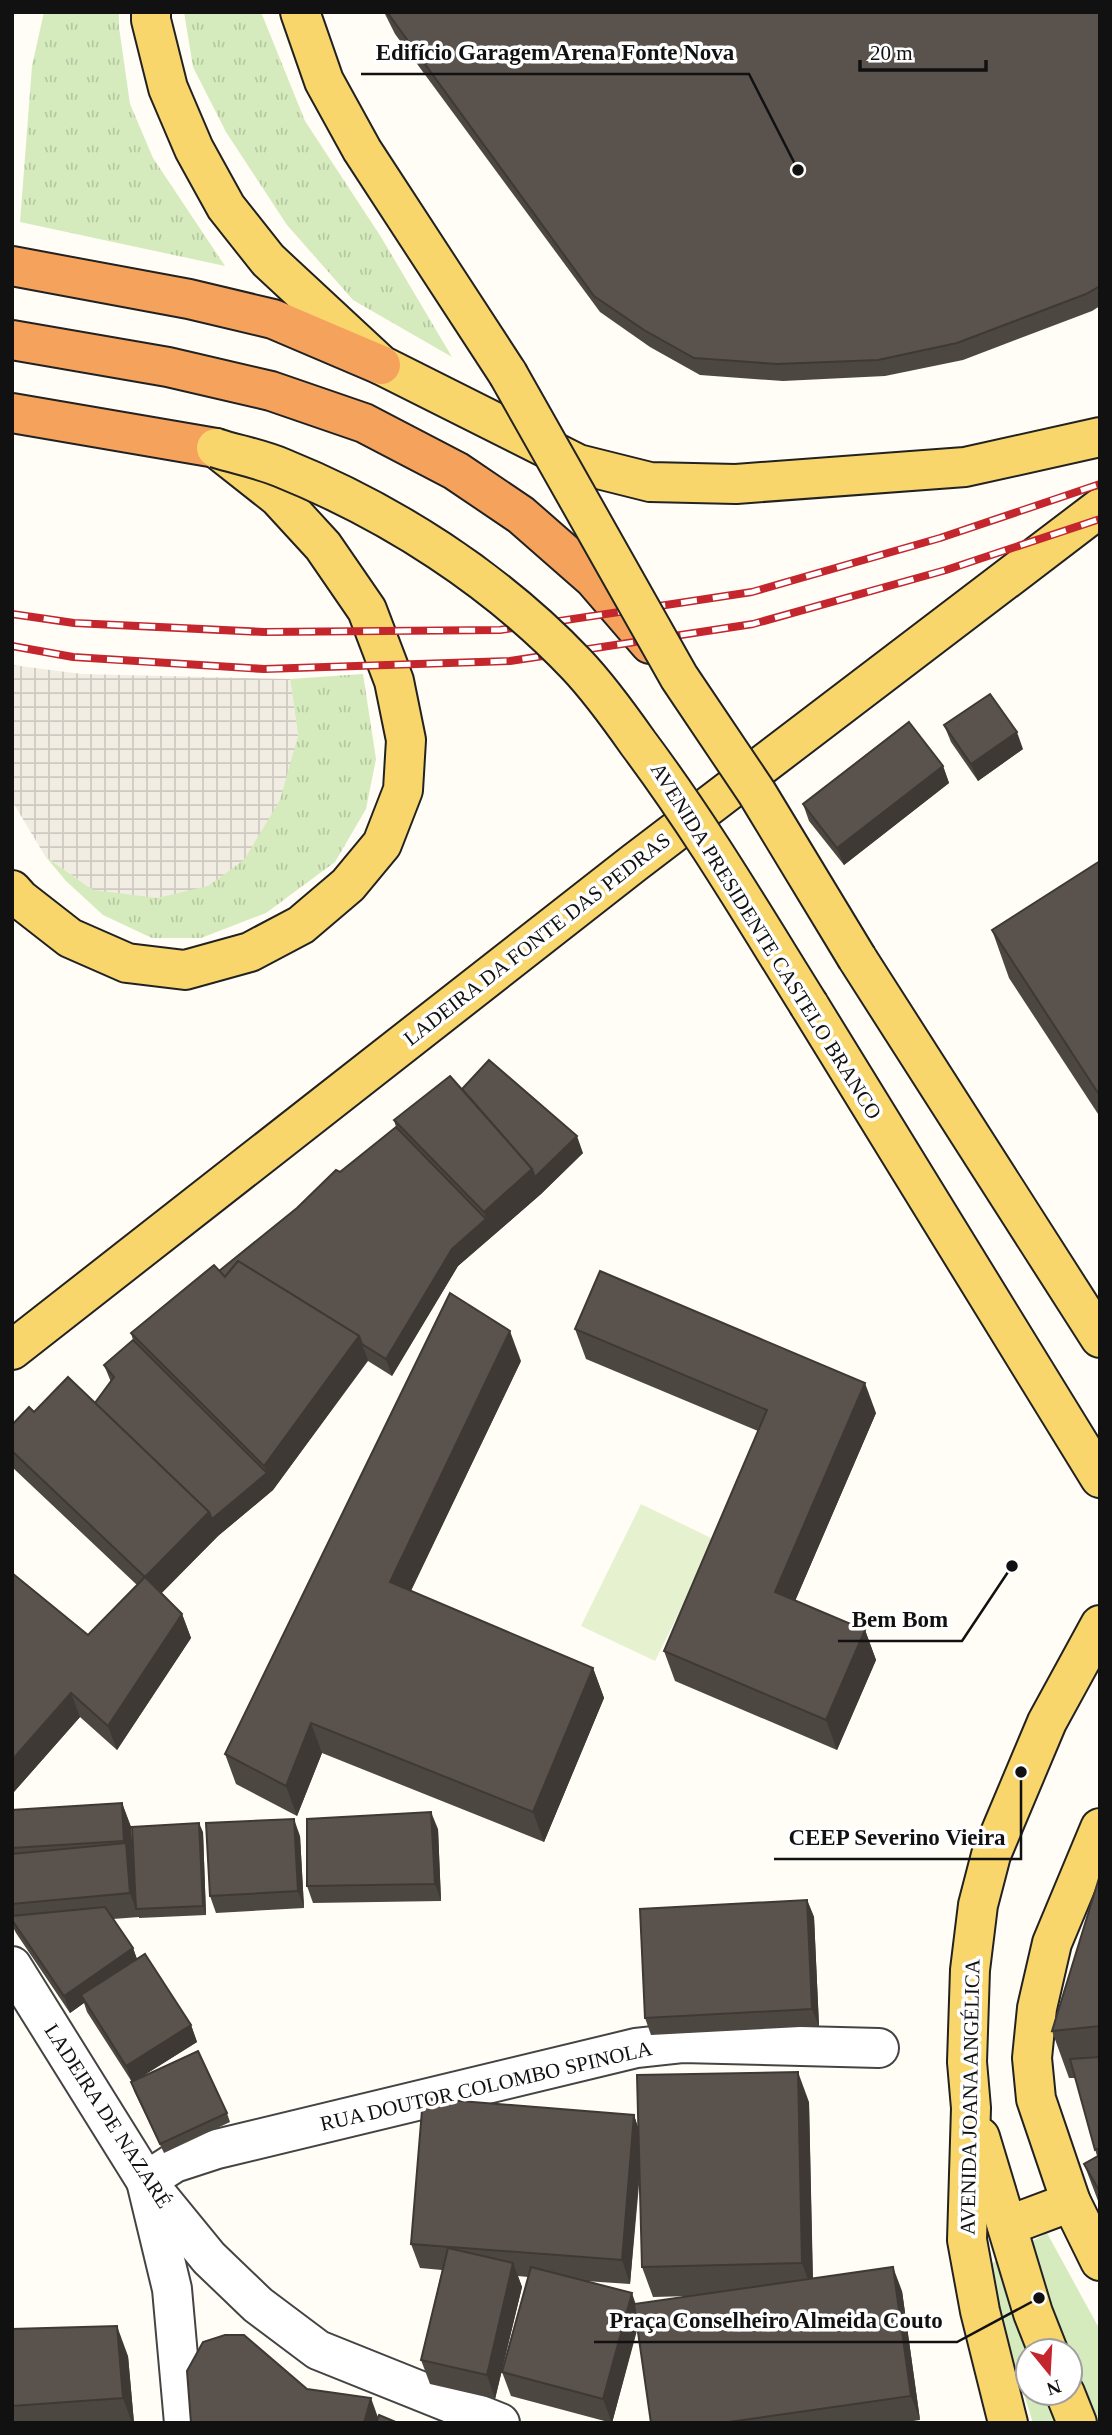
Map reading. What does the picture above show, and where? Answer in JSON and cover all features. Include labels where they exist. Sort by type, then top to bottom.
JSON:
[{"type":"highway","points":[[12,266],[188,299],[273,319],[381,365]]},
{"type":"highway","points":[[12,340],[168,367],[271,391],[364,423],[456,471],[521,515],[594,579],[679,677]]},
{"type":"highway","name":"AVENIDA PRESIDENTE CASTELO BRANCO","points":[[12,413],[216,448]]},
{"type":"main road","points":[[151,12],[168,88],[194,149],[226,207],[268,260],[381,365],[578,464],[650,482],[736,484],[965,467],[1100,437]]},
{"type":"main road","points":[[300,12],[324,80],[362,150],[508,374],[679,677],[757,793],[857,958],[1100,1338]]},
{"type":"main road","points":[[12,890],[70,938],[127,963],[185,970],[250,952],[301,925],[348,885],[382,844],[403,790],[406,740],[394,681],[366,610],[323,546],[278,497],[216,448]]},
{"type":"main road","name":"AVENIDA PRESIDENTE CASTELO BRANCO","points":[[216,448],[280,467],[399,525],[518,608],[578,665],[668,782],[809,1005],[1100,1478]]},
{"type":"main road","name":"LADEIRA DA FONTE DAS PEDRAS","points":[[12,1350],[645,855],[1100,508]]},
{"type":"main road","name":"AVENIDA JOANA ANGÉLICA","points":[[1008,2423],[980,2311],[967,2240],[971,2108],[967,2062],[970,1970],[978,1905],[991,1854],[1047,1722],[1097,1630]]},
{"type":"main road","points":[[1100,1828],[1052,1943],[1037,2008],[1032,2058],[1036,2099],[1071,2203],[1100,2261]]},
{"type":"main road","points":[[971,2108],[1042,2337]]},
{"type":"main road","points":[[1007,2225],[1071,2203]]},
{"type":"street","name":"LADEIRA DE NAZARÉ","points":[[12,1966],[146,2181],[219,2268],[258,2305],[318,2350],[500,2423]]},
{"type":"street","name":"RUA DOUTOR COLOMBO SPINOLA","points":[[146,2181],[174,2163],[198,2154],[636,2048],[682,2043],[879,2048]]},
{"type":"street","points":[[146,2181],[172,2289],[184,2423]]},
{"type":"green space","points":[[44,12],[119,12],[130,104],[153,158],[225,266],[20,222],[32,66]]},
{"type":"green space","points":[[184,12],[261,12],[305,121],[381,237],[452,357],[353,300],[287,225],[226,132],[193,67]]},
{"type":"green space","points":[[363,674],[376,759],[366,809],[335,862],[266,913],[201,938],[152,938],[103,915],[66,881],[45,856],[93,890],[298,736],[290,679]]},
{"type":"green space","points":[[641,1504],[715,1540],[655,1661],[581,1626]]},
{"type":"green space","points":[[1047,2233],[1100,2330],[1100,2423],[1033,2423],[1028,2407],[1084,2407],[1084,2337],[1014,2337],[1014,2361],[985,2267]]},
{"type":"shaded area","points":[[12,665],[82,674],[290,679],[298,736],[280,800],[244,860],[208,886],[157,898],[93,890],[45,856],[12,801]]},
{"type":"building","points":[[387,12],[1100,12],[1100,286],[1086,294],[957,343],[878,360],[777,364],[694,358],[644,330],[594,296]]},
{"type":"building","points":[[990,694],[1017,732],[971,764],[944,725]]},
{"type":"building","points":[[909,722],[943,766],[837,848],[803,804]]},
{"type":"building","points":[[1100,861],[1100,1096],[992,930]]},
{"type":"building","points":[[489,1060],[577,1136],[535,1177],[532,1169],[462,1089]]},
{"type":"building","points":[[450,1076],[532,1169],[484,1212],[394,1120]]},
{"type":"building","points":[[396,1127],[486,1219],[452,1249],[386,1359],[362,1344],[359,1336],[238,1261],[225,1277],[219,1271],[297,1208],[336,1170],[340,1172]]},
{"type":"building","points":[[238,1261],[359,1336],[264,1466],[131,1333],[214,1265],[225,1277]]},
{"type":"building","points":[[600,1271],[865,1383],[775,1592],[865,1630],[826,1720],[664,1651],[767,1410],[575,1329]]},
{"type":"building","points":[[450,1293],[510,1331],[390,1582],[593,1668],[533,1812],[311,1723],[286,1786],[225,1754]]},
{"type":"building","points":[[133,1340],[267,1473],[212,1519],[209,1512],[95,1403],[114,1377],[104,1365]]},
{"type":"building","points":[[68,1377],[209,1512],[145,1577],[12,1451],[12,1425],[29,1407],[34,1412]]},
{"type":"building","points":[[12,1573],[88,1635],[145,1577],[182,1614],[108,1726],[71,1693],[12,1760]]},
{"type":"building","points":[[122,1803],[124,1841],[12,1848],[12,1810]]},
{"type":"building","points":[[431,1812],[435,1884],[307,1886],[307,1819]]},
{"type":"building","points":[[294,1819],[298,1891],[210,1896],[206,1823]]},
{"type":"building","points":[[199,1823],[203,1906],[136,1909],[132,1827]]},
{"type":"building","points":[[126,1843],[130,1893],[12,1904],[12,1854]]},
{"type":"building","points":[[1100,1875],[1100,2026],[1052,2031]]},
{"type":"building","points":[[807,1900],[812,2009],[645,2018],[640,1909]]},
{"type":"building","points":[[105,1907],[133,1948],[64,1996],[12,1920],[12,1916]]},
{"type":"building","points":[[145,1954],[191,2025],[126,2066],[81,1995]]},
{"type":"building","points":[[198,2051],[227,2113],[160,2144],[131,2082]]},
{"type":"building","points":[[1100,2057],[1100,2148],[1095,2150],[1070,2059]]},
{"type":"building","points":[[798,2072],[802,2263],[642,2267],[637,2075]]},
{"type":"building","points":[[423,2098],[634,2115],[622,2260],[411,2244]]},
{"type":"building","points":[[1100,2155],[1100,2192],[1084,2164]]},
{"type":"building","points":[[448,2248],[513,2263],[487,2375],[421,2360]]},
{"type":"building","points":[[531,2267],[632,2293],[603,2399],[502,2372]]},
{"type":"building","points":[[893,2267],[911,2396],[722,2423],[651,2423],[634,2304]]},
{"type":"building","points":[[117,2326],[123,2398],[12,2406],[12,2329]]},
{"type":"building","points":[[225,2335],[244,2335],[307,2389],[371,2398],[364,2423],[191,2423],[187,2371],[203,2342]]},
{"type":"building","points":[[379,2415],[398,2423],[376,2423]]},
{"type":"railway","points":[[12,614],[74,623],[264,632],[500,630],[752,592],[940,538],[1100,484]]},
{"type":"railway","points":[[12,646],[73,657],[264,669],[510,661],[753,624],[946,570],[1100,519]]},
{"type":"place","name":"Edifício Garagem Arena Fonte Nova","points":[[798,170]]},
{"type":"place","name":"Bem Bom","points":[[1012,1566]]},
{"type":"place","name":"CEEP Severino Vieira","points":[[1021,1772]]},
{"type":"place","name":"Praça Conselheiro Almeida Couto","points":[[1039,2298]]}]
